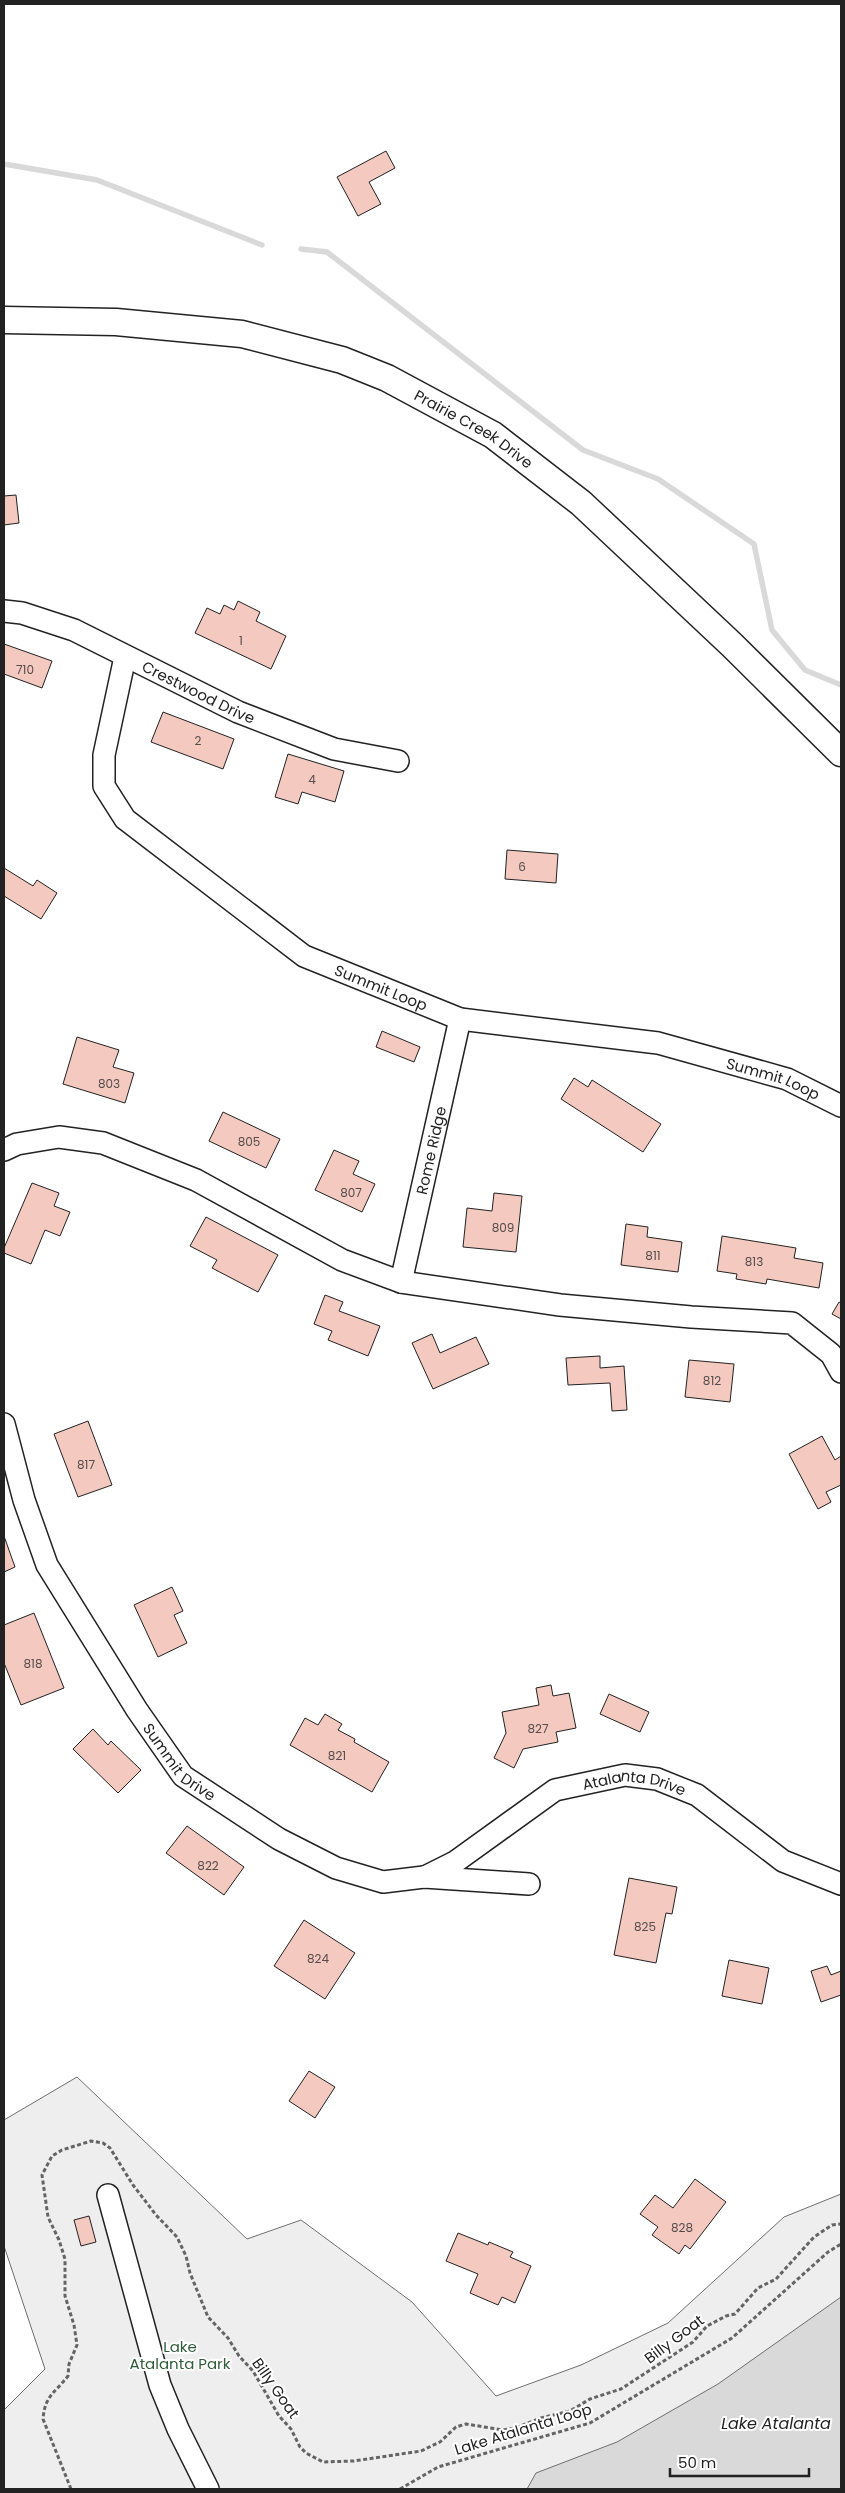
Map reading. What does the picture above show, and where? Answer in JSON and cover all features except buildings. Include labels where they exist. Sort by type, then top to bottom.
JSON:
[{"type":"main road","name":"Prairie Creek Drive","points":[[4,320],[116,322],[242,334],[342,360],[387,378],[493,435],[582,503],[732,645],[841,753]]},
{"type":"street","name":"Crestwood Drive","points":[[4,611],[22,613],[74,630],[238,712],[334,749],[398,761]]},
{"type":"street","name":"Summit Loop","points":[[125,657],[104,755],[104,786],[125,819],[304,956],[460,1019],[658,1043],[787,1079],[841,1106]]},
{"type":"street","name":"Rome Ridge","points":[[401,1282],[460,1019]]},
{"type":"street","points":[[4,1150],[18,1144],[59,1137],[103,1143],[196,1180],[342,1260],[401,1282],[560,1305],[691,1317],[792,1323],[831,1354],[841,1372]]},
{"type":"street","name":"Summit Drive","points":[[4,1424],[24,1500],[48,1564],[137,1710],[183,1776],[279,1839],[336,1868],[383,1882],[424,1877],[529,1884]]},
{"type":"street","name":"Atalanta Drive","points":[[424,1877],[455,1862],[555,1790],[625,1775],[657,1779],[697,1794],[783,1861],[841,1884]]},
{"type":"street","points":[[108,2195],[160,2385],[178,2430],[208,2489]]},
{"type":"path","name":"Billy Goat","points":[[72,2489],[43,2419],[44,2410],[51,2392],[68,2376],[69,2364],[77,2345],[74,2325],[65,2296],[65,2259],[48,2216],[42,2175],[52,2156],[62,2150],[91,2141],[103,2143],[110,2148],[129,2175],[133,2185],[156,2215],[177,2237],[186,2256],[190,2273],[208,2317],[228,2338],[239,2356],[253,2371],[279,2416],[291,2429],[300,2447],[306,2453],[323,2462],[354,2461],[421,2451],[440,2442],[456,2427],[466,2424],[504,2430],[516,2428],[541,2418],[570,2411],[590,2400],[621,2389],[693,2342],[707,2326],[726,2316],[735,2314],[758,2288],[776,2279],[814,2237],[832,2225],[841,2224]]},
{"type":"path","name":"Lake Atalanta Loop","points":[[400,2489],[438,2467],[590,2422],[732,2338],[828,2252],[841,2244]]},
{"type":"green space","name":"Lake Atalanta Park","points":[[77,2077],[247,2239],[301,2220],[412,2302],[496,2396],[581,2365],[668,2323],[784,2217],[841,2194],[841,2489],[4,2489],[4,2410],[45,2369],[4,2246],[4,2120]]},
{"type":"water","name":"Lake Atalanta","points":[[841,2297],[841,2489],[527,2489],[536,2473],[617,2442],[718,2384]]},
{"type":"waterway","points":[[4,164],[97,180],[262,245]]},
{"type":"waterway","points":[[301,249],[327,252],[583,450],[658,479],[754,544],[772,630],[805,670],[841,685]]}]
